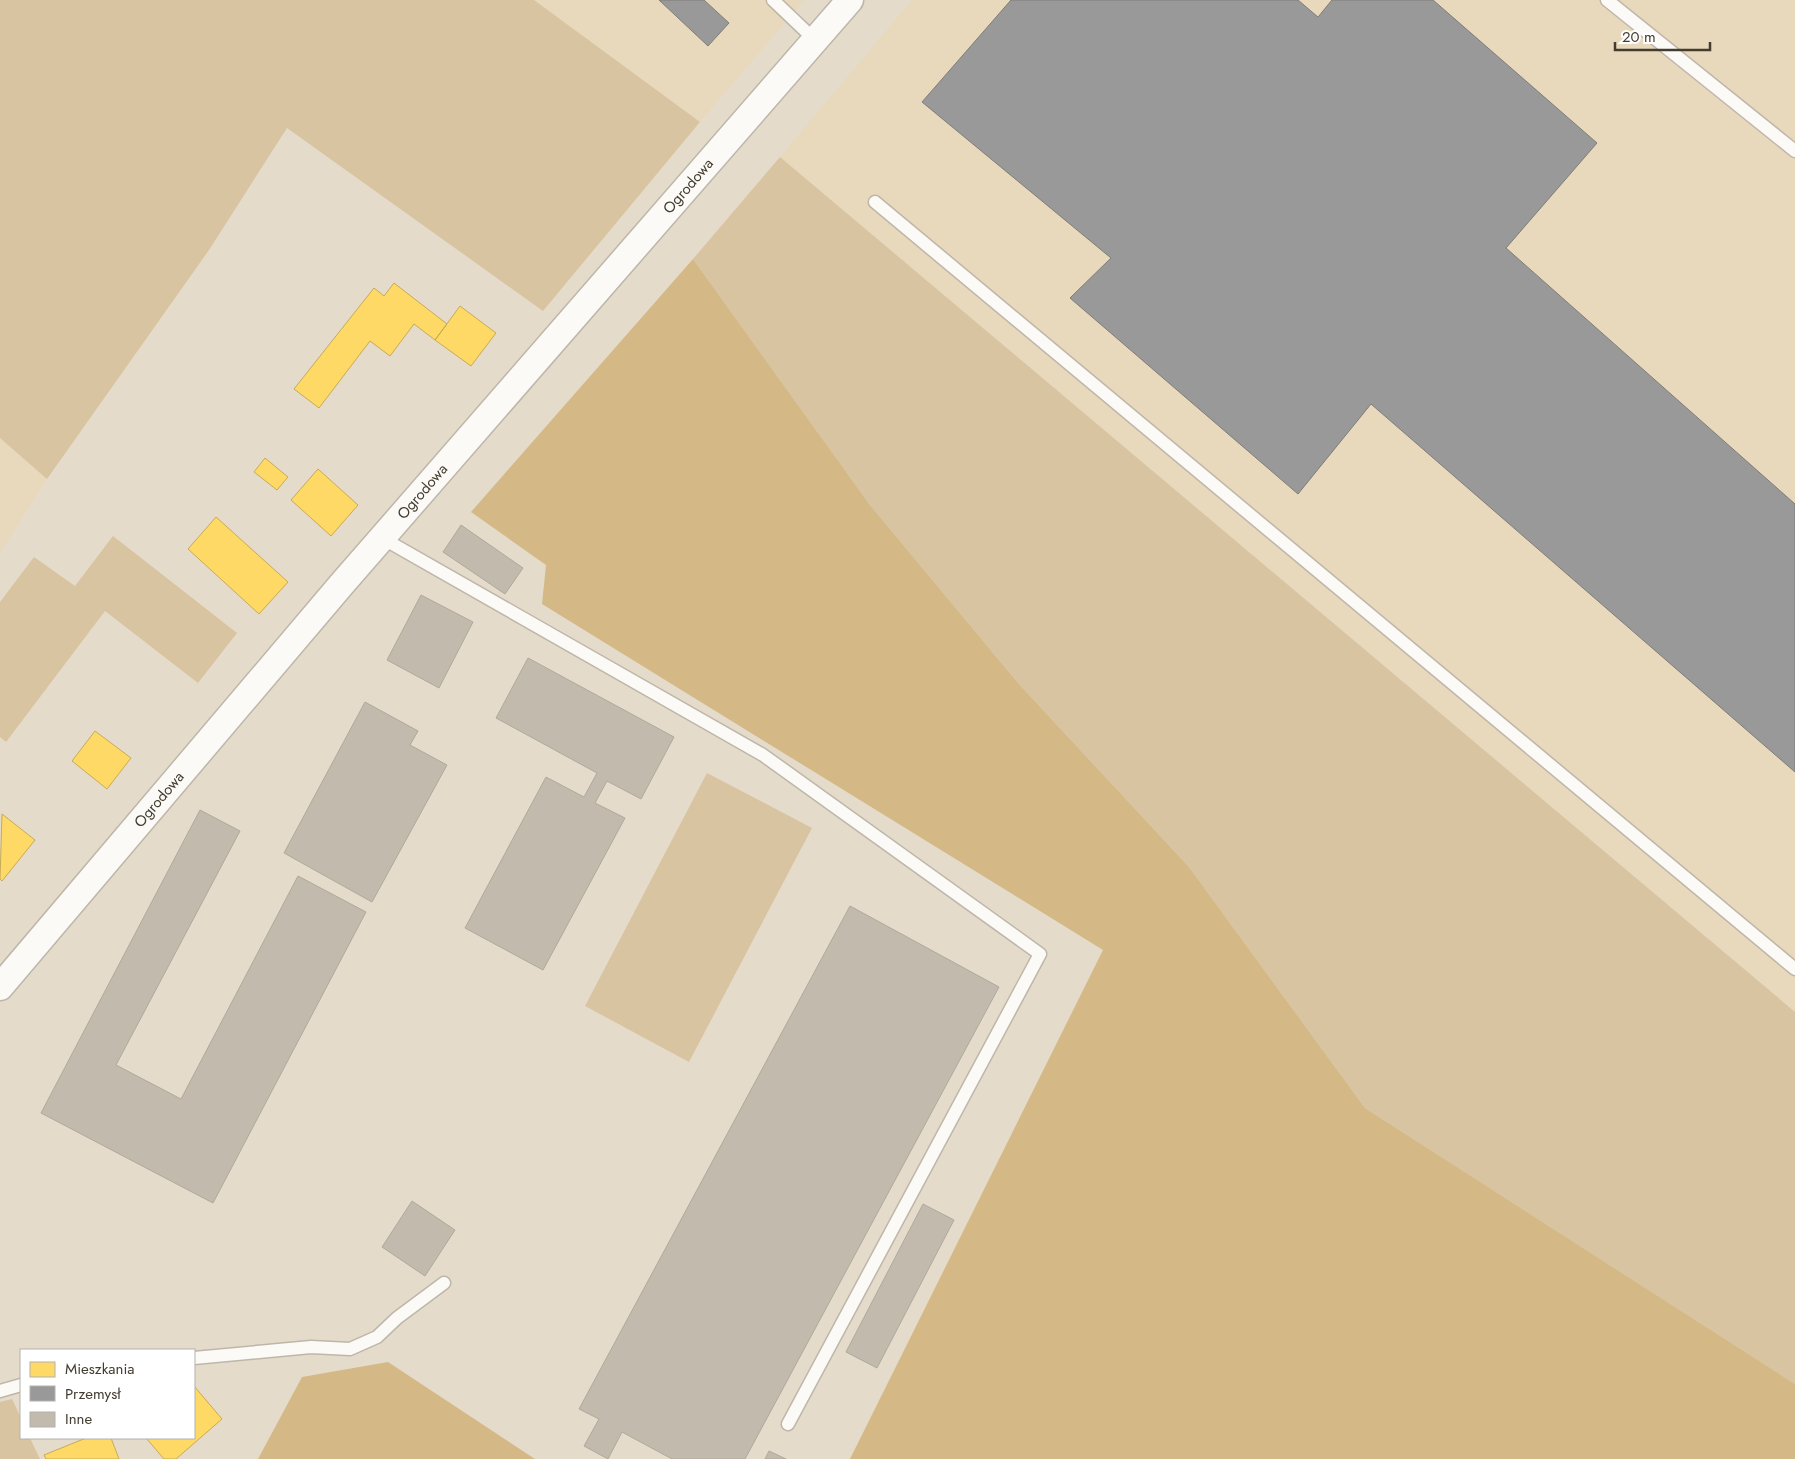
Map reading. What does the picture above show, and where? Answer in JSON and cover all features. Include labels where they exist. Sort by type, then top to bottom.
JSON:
[{"type":"street","name":"Ogrodowa","points":[[0,987],[382,538],[850,0]]},
{"type":"lane","points":[[773,0],[816,40]]},
{"type":"lane","points":[[1607,0],[1795,152]]},
{"type":"lane","points":[[875,202],[1795,969]]},
{"type":"lane","points":[[382,538],[763,755],[1040,954],[788,1424]]},
{"type":"lane","points":[[195,1358],[311,1346],[350,1349],[377,1337],[397,1318],[444,1283]]},
{"type":"lane","points":[[0,1391],[20,1385]]},
{"type":"shaded area","points":[[0,0],[534,0],[700,122],[543,311],[287,128],[209,250],[47,479],[0,438]]},
{"type":"shaded area","points":[[534,0],[804,0],[700,122]]},
{"type":"shaded area","points":[[912,0],[1795,0],[1795,1012],[780,157]]},
{"type":"shaded area","points":[[780,157],[1795,1012],[1795,1384],[1365,1108],[1189,867],[1018,683],[870,505],[693,259]]},
{"type":"shaded area","points":[[693,259],[870,505],[1018,683],[1189,867],[1365,1108],[1795,1384],[1795,1459],[850,1459],[1103,950],[542,604],[546,565],[471,512]]},
{"type":"shaded area","points":[[0,438],[47,479],[0,553]]},
{"type":"shaded area","points":[[113,536],[237,633],[198,683],[105,611],[6,742],[0,737],[0,602],[34,557],[75,586]]},
{"type":"shaded area","points":[[707,773],[812,828],[689,1062],[585,1006]]},
{"type":"shaded area","points":[[388,1362],[535,1459],[258,1459],[302,1377]]},
{"type":"shaded area","points":[[12,1399],[20,1416],[20,1439],[30,1439],[40,1459],[0,1459],[0,1402]]},
{"type":"building: Mieszkania","points":[[394,283],[447,324],[435,340],[414,324],[390,356],[370,341],[319,408],[294,389],[374,288],[384,296]]},
{"type":"building: Mieszkania","points":[[460,306],[496,333],[471,366],[435,340]]},
{"type":"building: Mieszkania","points":[[265,458],[288,477],[277,490],[254,472]]},
{"type":"building: Mieszkania","points":[[318,469],[358,505],[331,536],[291,500]]},
{"type":"building: Mieszkania","points":[[216,517],[288,582],[259,614],[188,549]]},
{"type":"building: Mieszkania","points":[[95,731],[131,758],[107,789],[72,761]]},
{"type":"building: Mieszkania","points":[[2,814],[35,840],[2,881],[0,879]]},
{"type":"building: Mieszkania","points":[[195,1387],[222,1419],[176,1459],[164,1459],[147,1439],[195,1439]]},
{"type":"building: Mieszkania","points":[[84,1439],[111,1439],[119,1459],[46,1459],[44,1455]]},
{"type":"building: Przemysł","points":[[659,0],[704,0],[729,23],[708,46]]},
{"type":"building: Przemysł","points":[[1011,0],[1298,0],[1318,17],[1332,0],[1433,0],[1597,143],[1506,248],[1795,504],[1795,772],[1371,404],[1298,494],[1070,298],[1111,258],[922,102]]},
{"type":"building: Inne","points":[[461,525],[523,568],[505,594],[443,552]]},
{"type":"building: Inne","points":[[421,595],[473,622],[439,688],[387,660]]},
{"type":"building: Inne","points":[[528,658],[674,737],[641,799],[607,781],[595,803],[625,818],[543,970],[465,928],[546,777],[584,797],[597,773],[496,718]]},
{"type":"building: Inne","points":[[365,702],[418,731],[410,745],[447,765],[372,902],[284,853]]},
{"type":"building: Inne","points":[[200,810],[240,831],[116,1065],[181,1099],[298,876],[366,912],[213,1203],[41,1113]]},
{"type":"building: Inne","points":[[850,906],[999,987],[745,1459],[672,1459],[622,1432],[608,1459],[584,1446],[599,1419],[579,1409]]},
{"type":"building: Inne","points":[[412,1201],[455,1230],[425,1276],[382,1247]]},
{"type":"building: Inne","points":[[923,1204],[954,1220],[877,1368],[846,1352]]},
{"type":"building: Inne","points":[[769,1451],[786,1459],[765,1459]]}]
